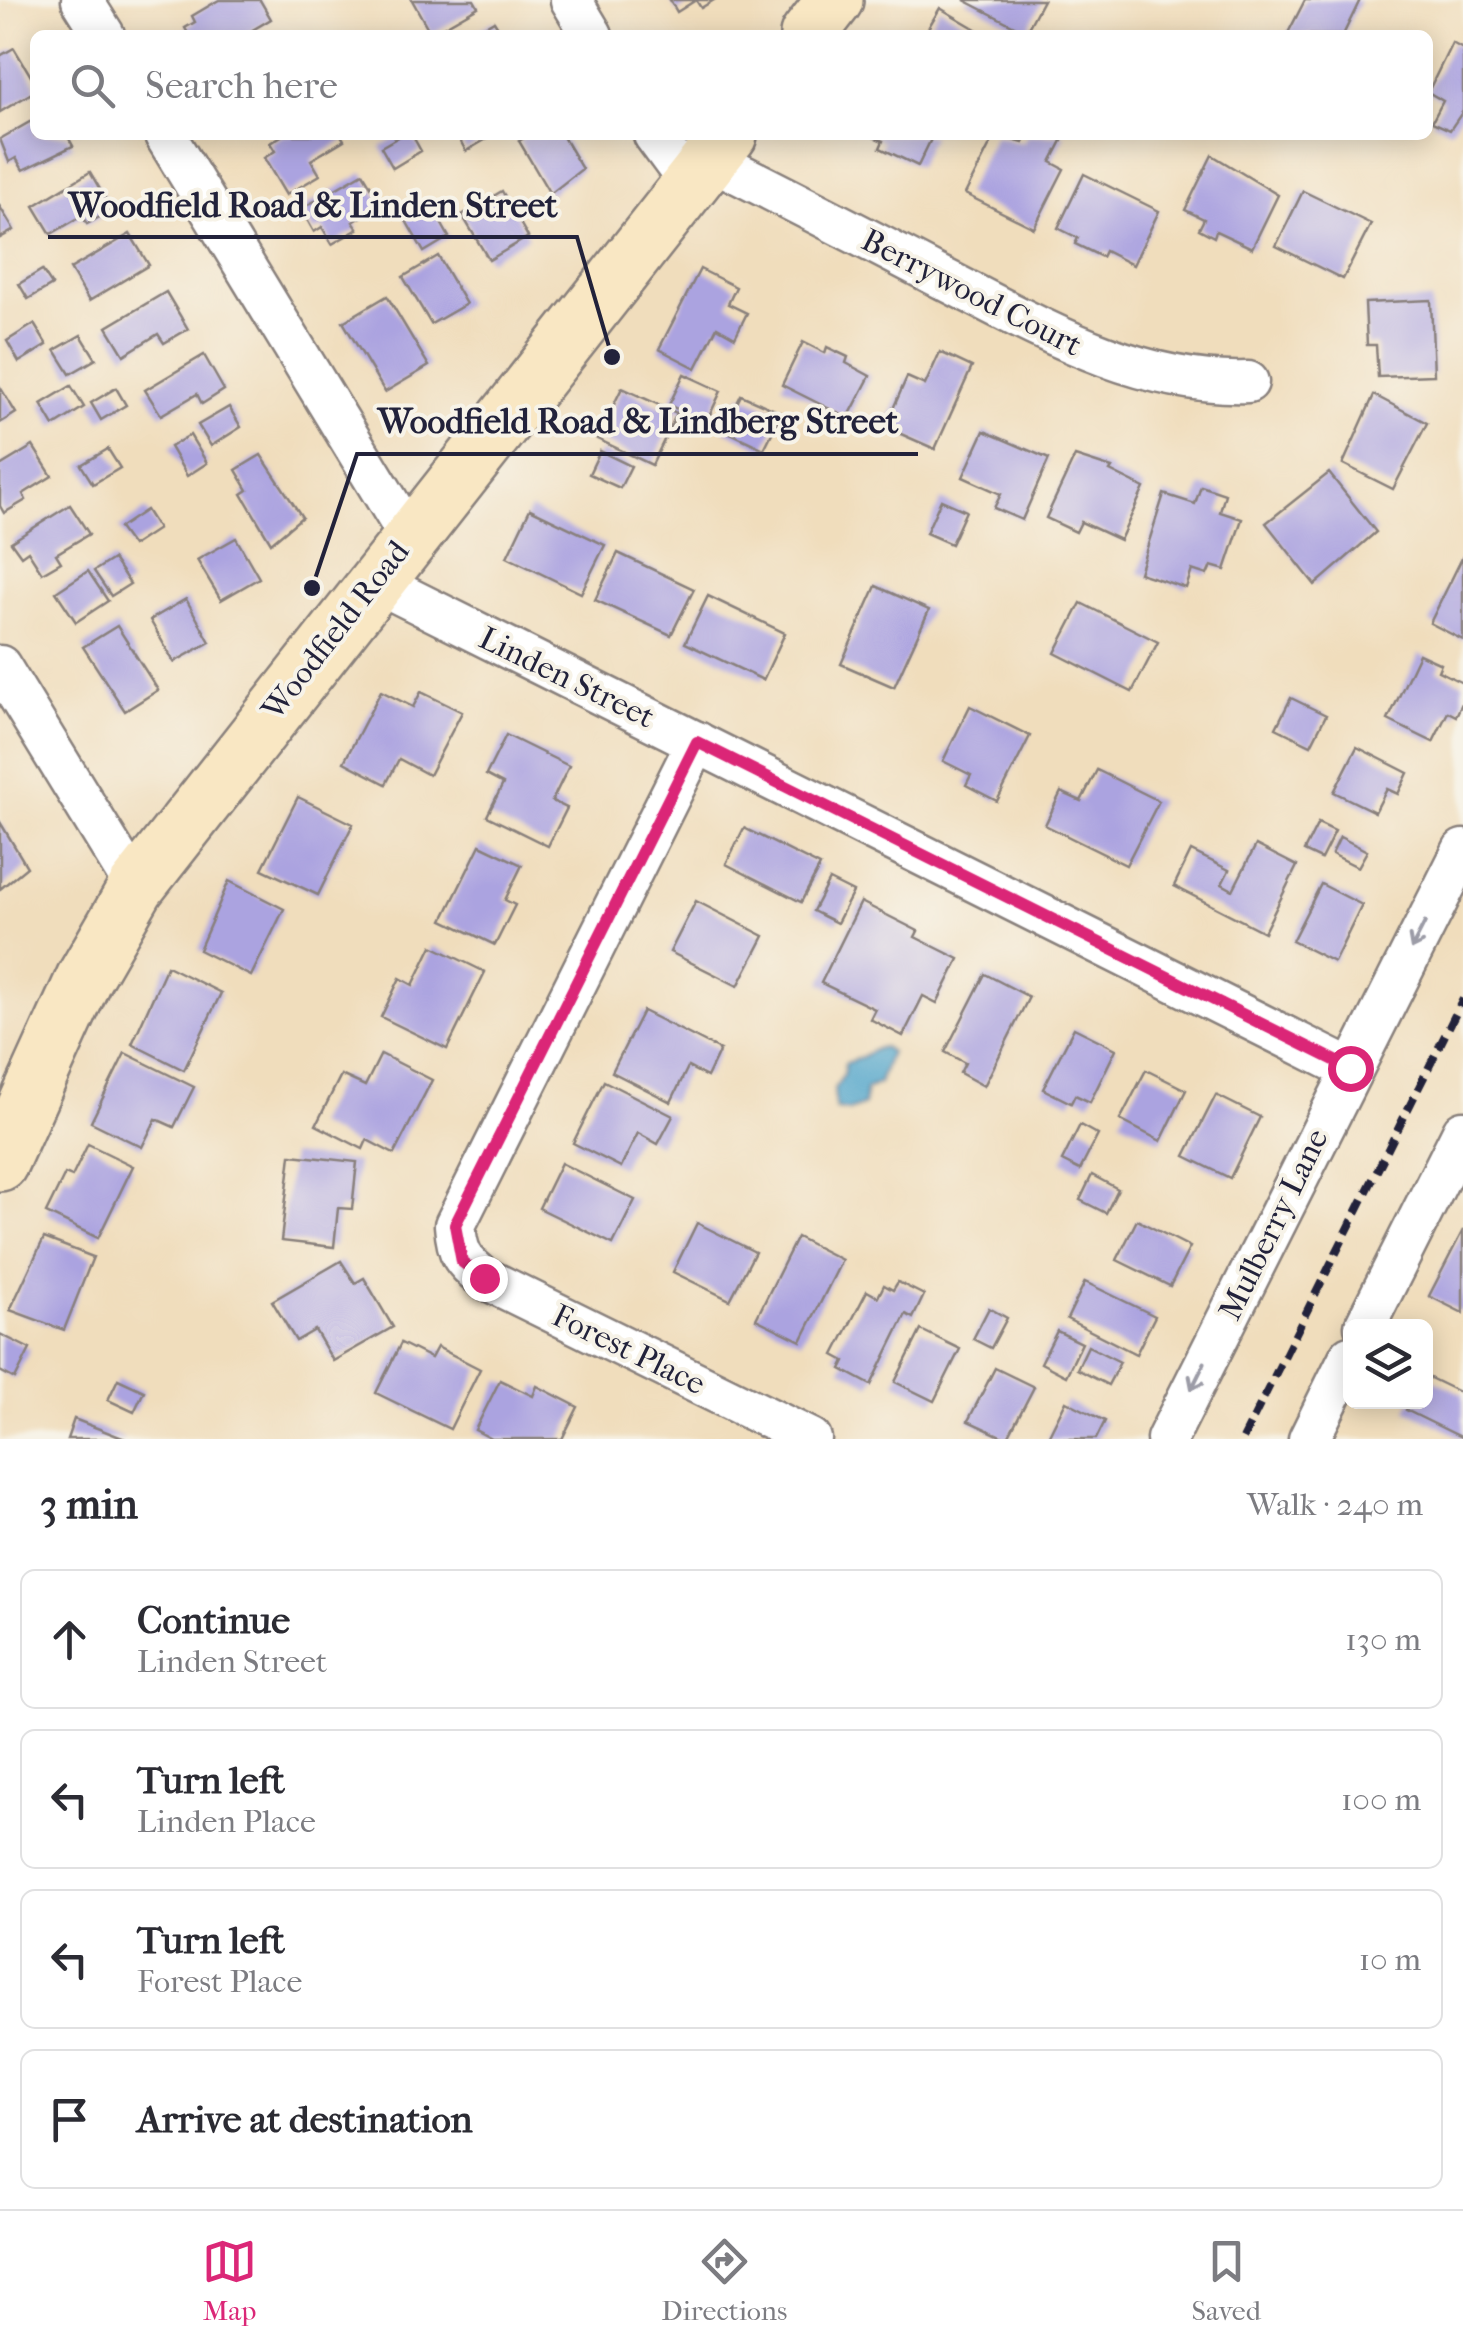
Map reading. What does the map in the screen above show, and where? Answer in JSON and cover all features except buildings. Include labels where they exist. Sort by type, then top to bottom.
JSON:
[{"type":"main road","points":[[812,30],[835,0]]},
{"type":"main road","name":"Woodfield Road","points":[[0,1163],[84,978],[136,888],[409,536],[710,159]]},
{"type":"street","points":[[82,0],[101,30]]},
{"type":"street","points":[[571,0],[589,30]]},
{"type":"street","points":[[168,140],[409,536]]},
{"type":"street","points":[[666,140],[710,159]]},
{"type":"street","name":"Berrywood Court","points":[[710,159],[1083,350],[1214,383],[1248,382]]},
{"type":"street","name":"Linden Street","points":[[374,581],[1350,1068]]},
{"type":"street","points":[[0,666],[136,888]]},
{"type":"street","name":"Forest Place","points":[[697,742],[455,1225],[457,1248],[462,1262],[484,1278],[811,1439]]},
{"type":"street","name":"Mulberry Lane","points":[[1167,1439],[1350,1068],[1463,850]]},
{"type":"street","points":[[1368,1319],[1463,1130]]},
{"type":"street","points":[[1309,1439],[1343,1370]]},
{"type":"water","points":[[883,1047],[890,1052],[879,1083],[866,1089],[864,1105],[849,1111],[836,1109],[834,1089],[843,1076],[845,1063]]},
{"type":"railway","points":[[1243,1439],[1463,999]]},
{"type":"place","name":"Woodfield Road & Linden Street","points":[[612,357]]},
{"type":"place","name":"Woodfield Road & Lindberg Street","points":[[312,588]]},
{"type":"route","points":[[484,1278],[462,1262],[455,1225],[697,742],[1350,1068]]}]
